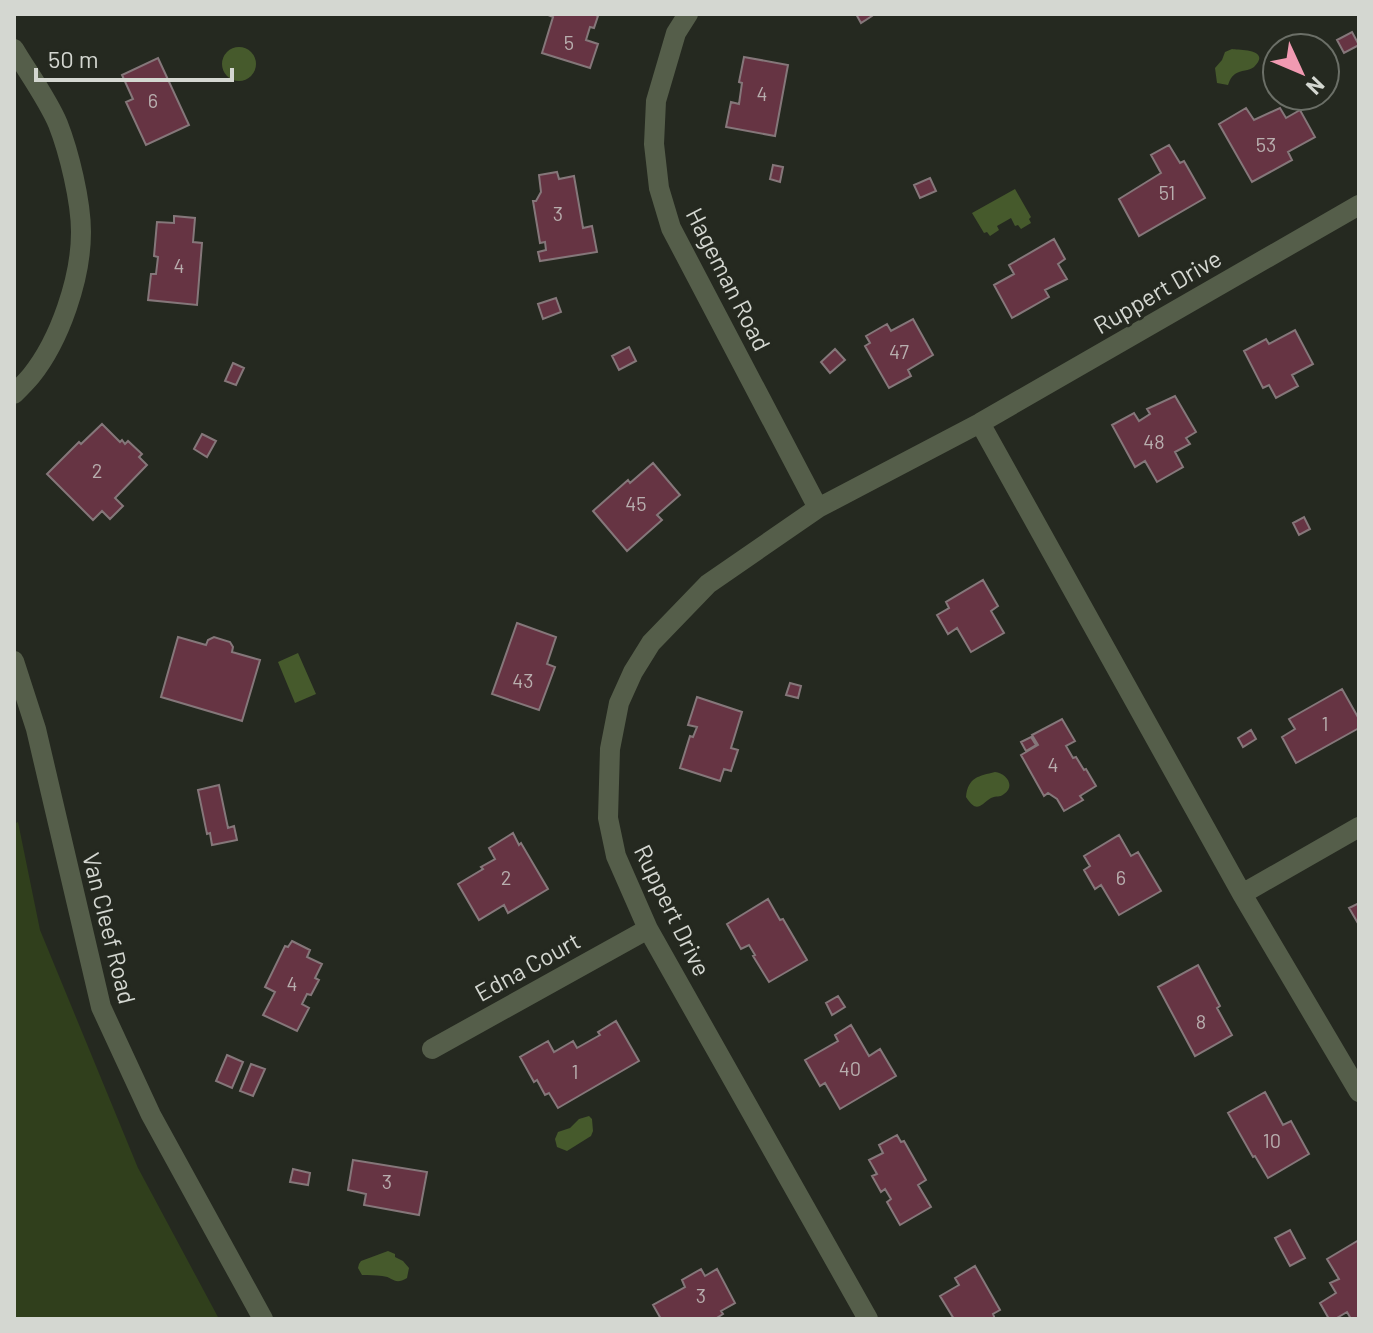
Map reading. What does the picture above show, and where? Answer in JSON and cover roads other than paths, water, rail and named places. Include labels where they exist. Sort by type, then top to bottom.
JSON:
[{"type":"street","name":"Hageman Road","points":[[688,14],[676,33],[656,101],[654,144],[659,188],[671,228],[818,508]]},
{"type":"street","points":[[14,49],[57,122],[73,173],[81,232],[76,277],[67,308],[53,340],[32,375],[14,394]]},
{"type":"street","name":"Ruppert Drive","points":[[868,1319],[648,929],[616,856],[608,818],[610,749],[619,703],[651,643],[708,584],[818,508],[980,423],[1359,205]]},
{"type":"street","points":[[980,423],[1242,894],[1359,1092]]},
{"type":"street","name":"Van Cleef Road","points":[[14,661],[36,729],[101,1007],[151,1115],[263,1319]]},
{"type":"street","points":[[1242,894],[1359,827]]},
{"type":"street","name":"Edna Court","points":[[432,1049],[648,929]]}]
